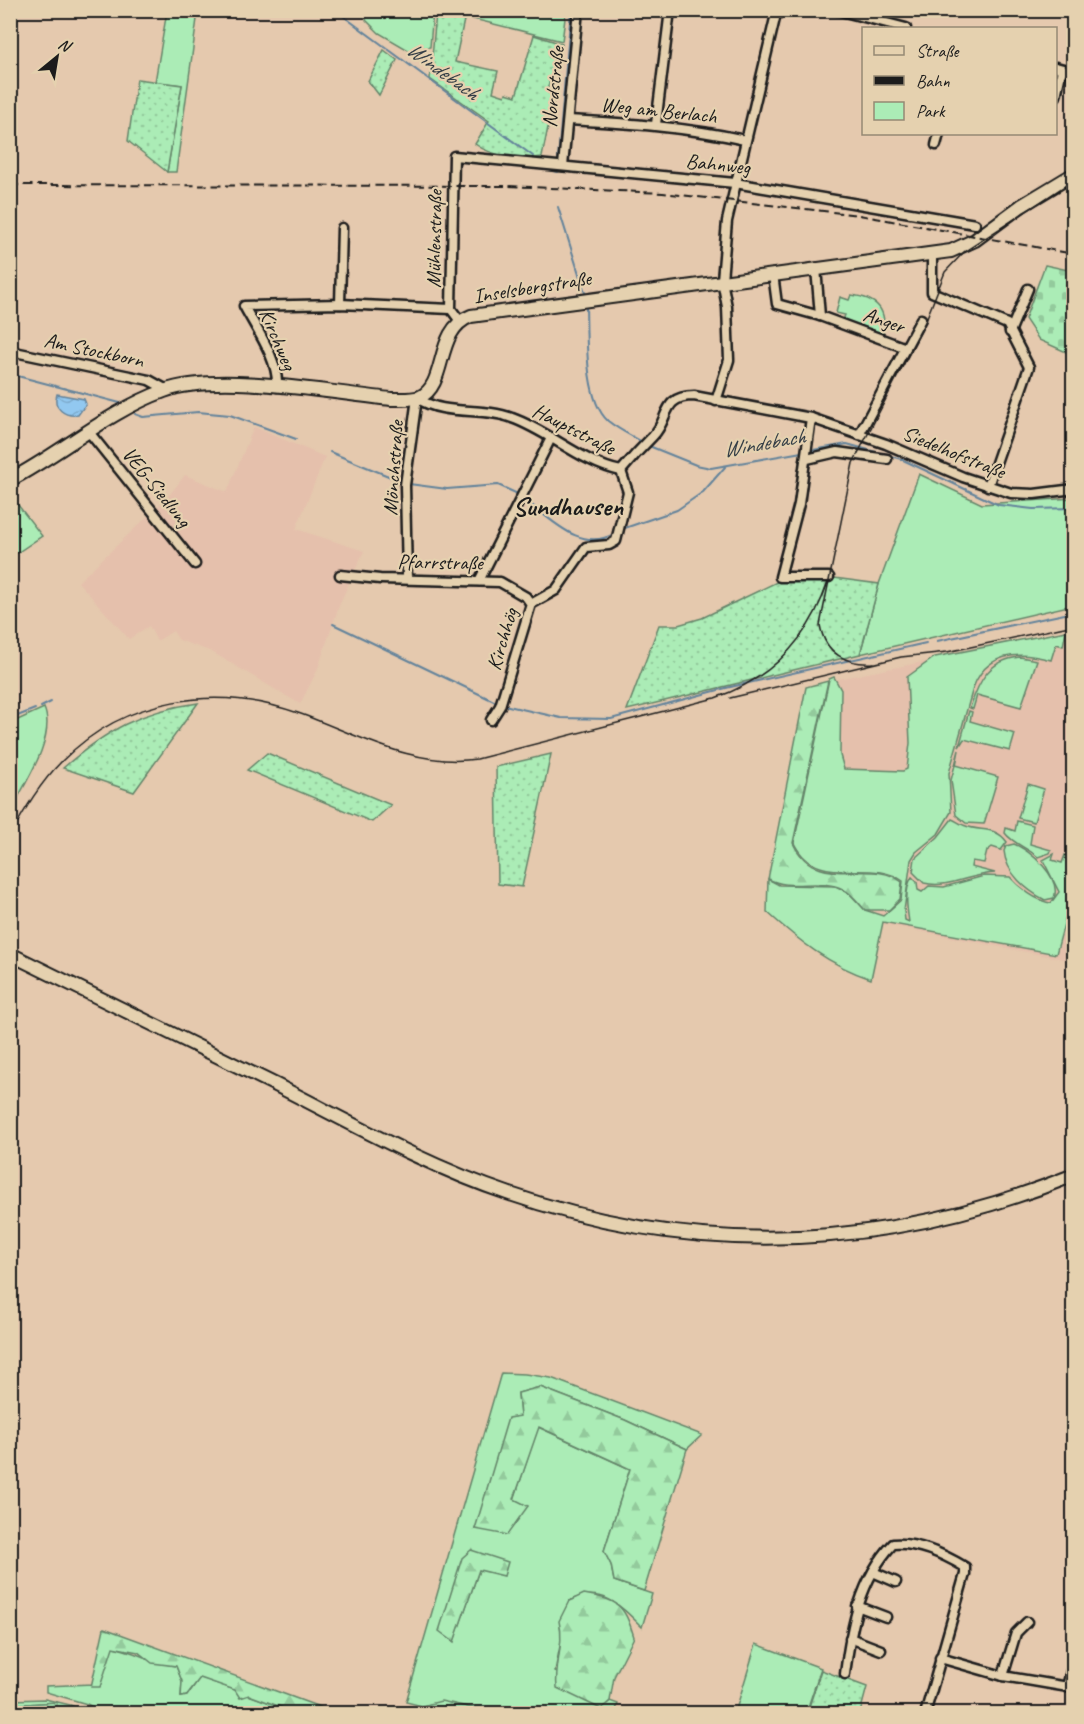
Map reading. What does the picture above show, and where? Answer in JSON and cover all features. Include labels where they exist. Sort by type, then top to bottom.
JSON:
[{"type":"street","name":"Nordstraße","points":[[563,166],[579,10]]},
{"type":"street","points":[[656,124],[670,10]]},
{"type":"street","points":[[716,400],[729,360],[727,307],[722,280],[727,221],[777,10]]},
{"type":"street","points":[[837,10],[902,27]]},
{"type":"street","points":[[1057,87],[1059,68],[1074,72]]},
{"type":"street","name":"Weg am Berlach","points":[[568,120],[656,124],[745,140]]},
{"type":"street","points":[[936,144],[939,135]]},
{"type":"street","name":"Bahnweg","points":[[454,156],[735,183],[975,224]]},
{"type":"street","name":"Mühlenstraße","points":[[454,156],[451,309],[459,321]]},
{"type":"street","name":"Inselsbergstraße","points":[[417,398],[429,388],[449,336],[459,321],[487,312],[585,298],[951,251],[975,240],[1021,206],[1074,174]]},
{"type":"street","points":[[342,228],[340,304],[451,309]]},
{"type":"street","points":[[932,253],[932,292],[1007,324],[1029,367],[988,486]]},
{"type":"street","points":[[816,268],[820,316]]},
{"type":"street","name":"Anger","points":[[773,274],[777,304],[820,316],[906,348],[921,319]]},
{"type":"street","points":[[1010,332],[1028,289]]},
{"type":"street","name":"Kirchweg","points":[[277,387],[278,379],[265,346],[244,306],[340,304]]},
{"type":"street","points":[[859,435],[906,348]]},
{"type":"street","name":"Am Stockborn","points":[[10,351],[149,380],[167,390]]},
{"type":"street","points":[[10,480],[124,410],[167,390],[208,383],[277,387],[392,399],[417,398]]},
{"type":"street","name":"Hauptstraße","points":[[417,398],[430,407],[510,417],[621,471],[657,432],[669,405],[679,399],[694,396],[716,400]]},
{"type":"street","name":"Mönchstraße","points":[[407,578],[406,483],[417,398]]},
{"type":"street","name":"Siedelhofstraße","points":[[716,400],[811,418],[988,486],[1021,494],[1074,489]]},
{"type":"street","points":[[811,418],[799,504],[780,577],[829,577]]},
{"type":"street","name":"VEG-Siedlung","points":[[90,432],[195,564]]},
{"type":"street","points":[[479,581],[551,438]]},
{"type":"street","name":"Siedelhofstraße","points":[[808,452],[837,452],[887,459]]},
{"type":"street","name":"Kirchhög","points":[[491,720],[502,702],[531,604],[556,590],[586,547],[609,545],[616,541],[628,492],[621,471]]},
{"type":"street","name":"Pfarrstraße","points":[[340,575],[380,579],[479,581],[506,585],[526,597],[531,604]]},
{"type":"street","points":[[10,954],[430,1161],[505,1193],[604,1221],[649,1230],[738,1239],[855,1234],[932,1221],[993,1205],[1074,1175]]},
{"type":"street","points":[[845,1674],[857,1606],[880,1558],[893,1544],[904,1543],[942,1555],[965,1568],[925,1713]]},
{"type":"street","points":[[873,1572],[896,1582]]},
{"type":"street","points":[[857,1606],[886,1617]]},
{"type":"street","points":[[1003,1676],[1016,1633],[1027,1622]]},
{"type":"street","points":[[850,1638],[881,1650]]},
{"type":"street","points":[[940,1658],[1003,1676],[1070,1687],[1074,1659]]},
{"type":"shaded area","points":[[254,427],[325,457],[296,529],[364,551],[340,603],[317,671],[300,704],[212,652],[179,640],[173,631],[157,641],[149,626],[129,639],[78,582],[167,498],[185,475],[227,492]]},
{"type":"shaded area","points":[[1073,632],[1073,961],[883,924],[874,911],[889,910],[902,882],[895,876],[842,872],[812,866],[801,858],[793,843],[828,681]]},
{"type":"green space","points":[[167,11],[187,13],[197,19],[176,172],[167,172],[182,85],[155,82]]},
{"type":"green space","points":[[367,11],[433,11],[430,47],[410,51],[379,33],[366,20]]},
{"type":"green space","points":[[441,11],[566,11],[562,41]]},
{"type":"green space","points":[[436,13],[464,20],[455,62],[498,71],[493,92],[505,96],[506,93],[516,96],[534,35],[562,44],[547,90],[555,93],[542,157],[507,156],[490,152],[475,144],[489,121],[430,79]]},
{"type":"green space","points":[[384,50],[397,60],[379,95],[368,81]]},
{"type":"green space","points":[[137,79],[182,85],[167,172],[128,141]]},
{"type":"green space","points":[[1045,265],[1073,271],[1073,355],[1039,340],[1025,319]]},
{"type":"green space","points":[[851,295],[868,299],[879,307],[884,319],[882,337],[843,320],[845,315],[836,313],[840,297],[849,300]]},
{"type":"green space","points":[[919,474],[982,504],[1073,498],[1073,605],[860,654],[879,584]]},
{"type":"green space","points":[[11,496],[42,536],[10,557]]},
{"type":"green space","points":[[834,578],[879,584],[860,654],[627,710],[659,625],[678,625],[702,618],[781,580]]},
{"type":"green space","points":[[1066,631],[1063,646],[1056,644],[1051,660],[1016,655],[1005,657],[986,667],[979,676],[973,688],[949,773],[951,812],[938,834],[916,852],[911,860],[904,911],[905,920],[909,922],[907,893],[912,877],[917,882],[918,890],[922,892],[929,886],[944,887],[984,876],[1010,877],[1040,900],[1051,903],[1059,892],[1043,860],[1054,854],[1052,860],[1062,863],[1065,855],[1073,857],[1073,890],[1056,954],[883,922],[871,979],[842,967],[815,951],[767,912],[768,879],[779,885],[836,886],[850,894],[865,910],[883,916],[901,900],[903,881],[890,874],[876,871],[831,870],[817,866],[804,857],[794,843],[829,679],[834,677],[841,690],[840,755],[844,769],[903,771],[907,769],[910,743],[907,677],[935,657]]},
{"type":"green space","points":[[1020,657],[1037,660],[1021,707],[977,695],[973,709],[970,708],[977,689],[987,673],[1000,662]]},
{"type":"green space","points":[[828,681],[793,843],[803,858],[816,867],[830,871],[876,872],[890,875],[902,882],[900,899],[889,910],[865,910],[848,893],[835,886],[784,884],[768,879],[806,687]]},
{"type":"green space","points":[[198,703],[134,792],[63,768],[94,743],[125,724],[159,711]]},
{"type":"green space","points":[[44,708],[47,720],[43,746],[11,810],[11,723]]},
{"type":"green space","points":[[969,711],[972,712],[970,721],[1015,734],[1010,751],[964,739],[959,747]]},
{"type":"green space","points":[[959,750],[956,765],[998,777],[984,824],[966,823],[956,815],[951,780]]},
{"type":"green space","points":[[267,753],[391,805],[372,822],[247,770]]},
{"type":"green space","points":[[551,754],[522,887],[498,884],[496,767]]},
{"type":"green space","points":[[1028,784],[1044,789],[1034,822],[1018,818]]},
{"type":"green space","points":[[952,819],[972,828],[993,831],[1007,842],[1001,850],[992,847],[987,851],[984,863],[972,861],[971,867],[995,873],[950,883],[924,883],[913,872],[915,858],[938,837]]},
{"type":"green space","points":[[1017,821],[1033,825],[1030,844],[1051,850],[1050,853],[1038,857],[1008,837],[1005,833],[1006,828],[1015,831]]},
{"type":"green space","points":[[1014,844],[1036,858],[1049,874],[1055,890],[1054,898],[1045,900],[1038,896],[1013,874],[1004,851],[1006,846]]},
{"type":"green space","points":[[501,1373],[551,1378],[702,1435],[687,1449],[625,1420],[540,1387],[518,1393],[520,1416],[475,1529],[527,1506],[514,1500],[538,1427],[630,1469],[604,1551],[611,1565],[614,1581],[652,1594],[642,1627],[618,1605],[600,1596],[591,1595],[569,1601],[555,1671],[601,1709],[610,1701],[618,1704],[615,1713],[495,1714],[441,1702],[422,1706],[406,1702]],"holes":[[[472,1550],[479,1570],[454,1641]]]},
{"type":"green space","points":[[540,1387],[625,1420],[687,1449],[644,1591],[614,1581],[611,1565],[604,1551],[630,1469],[539,1427],[514,1499],[528,1506],[507,1535],[475,1529],[508,1418],[520,1416],[518,1393]]},
{"type":"green space","points":[[471,1550],[508,1562],[504,1576],[479,1570],[454,1642],[439,1631],[462,1558]]},
{"type":"green space","points":[[584,1594],[618,1605],[627,1617],[634,1637],[614,1677],[610,1701],[601,1709],[557,1688],[561,1638],[559,1621],[569,1601]]},
{"type":"green space","points":[[104,1628],[336,1713],[297,1713],[249,1695],[240,1698],[235,1690],[200,1678],[186,1696],[181,1697],[182,1681],[176,1666],[152,1663],[138,1652],[113,1647],[100,1687],[91,1687]]},
{"type":"green space","points":[[756,1644],[821,1668],[806,1713],[735,1713]]},
{"type":"green space","points":[[113,1647],[176,1666],[182,1681],[181,1697],[187,1696],[200,1677],[297,1713],[103,1713],[87,1704],[46,1692],[46,1686],[92,1684],[92,1686]]},
{"type":"green space","points":[[821,1670],[867,1687],[860,1713],[807,1713]]},
{"type":"green space","points":[[45,1699],[70,1705],[90,1713],[11,1713],[55,1712],[56,1702],[11,1705],[11,1700]]},
{"type":"green space","points":[[441,1701],[495,1713],[420,1713],[422,1706]]},
{"type":"green space","points":[[57,1702],[56,1712],[11,1713],[11,1705]]},
{"type":"water","points":[[57,394],[84,399],[86,404],[78,415],[69,415],[58,407]]},
{"type":"waterway","name":"Windebach","points":[[335,10],[533,156]]},
{"type":"waterway","points":[[558,158],[571,10]]},
{"type":"waterway","name":"Windebach","points":[[550,170],[558,172]]},
{"type":"waterway","name":"Windebach","points":[[558,207],[586,296]]},
{"type":"waterway","name":"Windebach","points":[[586,305],[588,366],[600,411],[608,421],[644,443]]},
{"type":"waterway","points":[[10,374],[120,403]]},
{"type":"waterway","points":[[135,414],[143,417],[198,412],[230,415],[296,439]]},
{"type":"waterway","name":"Windebach","points":[[649,446],[696,465],[711,468],[847,444],[901,459],[999,505],[1033,509],[1074,508]]},
{"type":"waterway","points":[[330,452],[403,482]]},
{"type":"waterway","points":[[622,529],[677,510],[703,492],[725,467]]},
{"type":"waterway","points":[[409,484],[447,489],[498,485],[520,495]]},
{"type":"waterway","points":[[524,499],[555,524],[578,536],[590,539],[602,538],[615,533]]},
{"type":"waterway","points":[[937,641],[1074,612]]},
{"type":"waterway","points":[[333,624],[498,703]]},
{"type":"waterway","points":[[504,705],[561,718],[611,719],[726,688],[926,643]]},
{"type":"waterway","points":[[41,707],[51,702]]},
{"type":"waterway","points":[[10,719],[35,709]]},
{"type":"tram line","points":[[874,663],[855,662],[839,656],[827,643],[820,625],[853,463],[924,325],[945,272],[964,252],[1074,180]]},
{"type":"tram line","points":[[10,836],[40,787],[62,761],[87,739],[114,722],[143,710],[173,702],[235,699],[267,704],[298,713],[408,754],[430,759],[477,759],[715,698],[736,690],[771,668],[786,654],[810,621],[828,582]]},
{"type":"tram line","points":[[730,698],[901,657],[947,652],[1074,625]]},
{"type":"railway","points":[[10,185],[507,186],[663,193],[859,215],[1074,254]]},
{"type":"district","name":"Sundhausen","points":[[568,506]]}]
